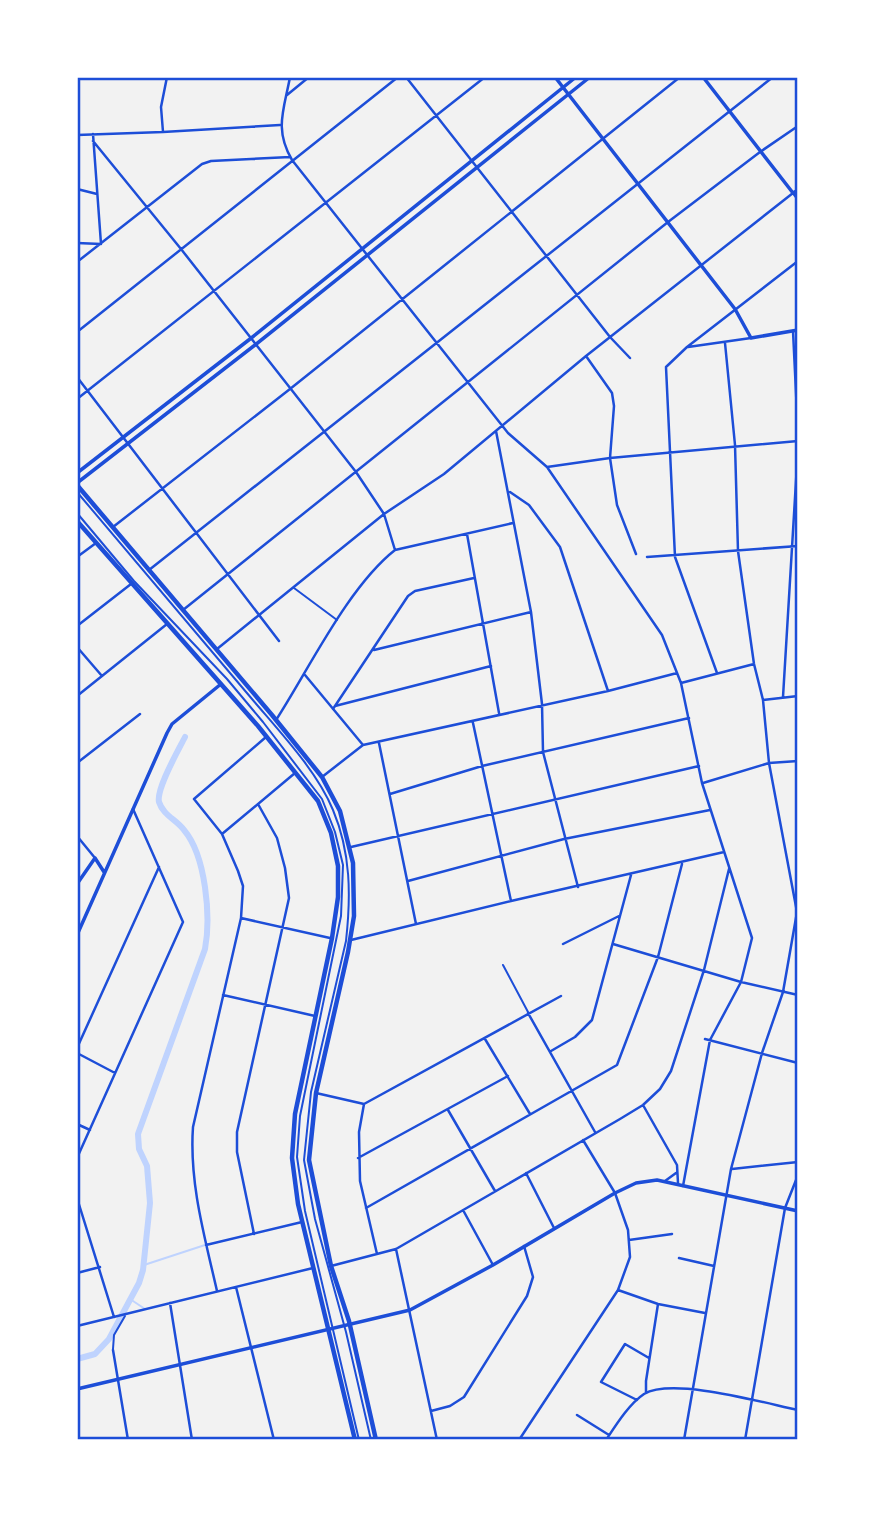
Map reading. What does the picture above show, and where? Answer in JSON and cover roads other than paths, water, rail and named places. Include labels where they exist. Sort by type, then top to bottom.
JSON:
[{"type":"main road","points":[[77,484],[322,777],[340,811],[351,846],[354,897],[351,940],[316,1093],[309,1160],[331,1266],[373,1440]]},
{"type":"main road","points":[[77,521],[222,683],[318,801],[336,852],[338,897],[332,938],[295,1114],[292,1148],[295,1189],[357,1440]]},
{"type":"street","points":[[77,78],[90,77]]},
{"type":"street","points":[[163,132],[161,107],[167,77]]},
{"type":"street","points":[[290,77],[280,125],[284,146],[291,159],[503,426],[547,467],[662,635],[681,683],[702,783],[752,938],[741,982],[719,1018],[710,1040],[683,1186]]},
{"type":"street","points":[[287,95],[309,77]]},
{"type":"street","points":[[77,332],[291,159],[398,77]]},
{"type":"street","points":[[406,77],[610,337],[630,358]]},
{"type":"street","points":[[77,399],[485,77]]},
{"type":"street","points":[[555,77],[736,309],[751,338]]},
{"type":"street","points":[[77,472],[250,339],[576,77]]},
{"type":"street","points":[[77,484],[590,77]]},
{"type":"street","points":[[112,528],[680,77]]},
{"type":"street","points":[[703,77],[798,200]]},
{"type":"street","points":[[148,570],[773,77]]},
{"type":"street","points":[[77,135],[280,125]]},
{"type":"street","points":[[183,610],[668,222],[798,126]]},
{"type":"street","points":[[93,134],[100,244]]},
{"type":"street","points":[[93,141],[356,472],[384,514],[395,550]]},
{"type":"street","points":[[77,262],[202,164],[211,161],[291,159]]},
{"type":"street","points":[[77,189],[97,194]]},
{"type":"street","points":[[217,649],[384,514],[444,474],[586,356],[798,190]]},
{"type":"street","points":[[77,243],[100,244]]},
{"type":"street","points":[[718,673],[675,557],[666,367],[687,347],[798,261]]},
{"type":"street","points":[[687,347],[795,331],[798,434]]},
{"type":"street","points":[[684,1440],[731,1169],[762,1053],[783,992],[798,911],[769,763],[763,700],[754,664],[738,551],[735,445],[725,343]]},
{"type":"street","points":[[586,356],[612,393],[614,406],[610,458],[617,505],[636,554]]},
{"type":"street","points":[[77,377],[279,641]]},
{"type":"street","points":[[496,431],[510,492],[531,612],[542,704],[542,752],[578,887]]},
{"type":"street","points":[[547,467],[735,445],[798,441]]},
{"type":"street","points":[[783,697],[796,546],[798,448]]},
{"type":"street","points":[[77,492],[268,718],[317,781],[335,813],[348,864],[349,916],[346,941],[312,1092],[304,1160],[327,1267],[347,1326]]},
{"type":"street","points":[[510,492],[529,505],[560,547],[608,691]]},
{"type":"street","points":[[77,513],[134,581],[227,679],[263,722],[322,799],[335,832],[343,865],[341,916],[300,1116],[297,1157],[300,1188],[330,1331]]},
{"type":"street","points":[[276,720],[338,620],[380,562],[395,550],[514,523]]},
{"type":"street","points":[[467,534],[499,714]]},
{"type":"street","points":[[77,557],[96,543]]},
{"type":"street","points":[[647,557],[796,546]]},
{"type":"street","points":[[334,707],[408,596],[415,591],[474,578]]},
{"type":"street","points":[[77,626],[131,584]]},
{"type":"street","points":[[293,587],[338,620]]},
{"type":"street","points":[[372,650],[531,612]]},
{"type":"street","points":[[77,696],[167,624]]},
{"type":"street","points":[[77,647],[102,676]]},
{"type":"street","points":[[681,683],[754,664]]},
{"type":"street","points":[[334,707],[491,666]]},
{"type":"street","points":[[322,777],[363,745],[608,691],[677,673]]},
{"type":"street","points":[[305,675],[363,745]]},
{"type":"street","points":[[77,934],[172,724],[222,683]]},
{"type":"street","points":[[763,700],[798,696]]},
{"type":"street","points":[[77,764],[141,714]]},
{"type":"street","points":[[390,794],[482,766],[689,718]]},
{"type":"street","points":[[473,721],[511,901]]},
{"type":"street","points":[[218,1292],[206,1245],[192,1163],[193,1127],[241,918],[243,886],[222,834],[194,799],[267,737]]},
{"type":"street","points":[[379,743],[416,924]]},
{"type":"street","points":[[702,783],[769,763],[798,761]]},
{"type":"street","points":[[351,846],[699,765]]},
{"type":"street","points":[[222,834],[295,772]]},
{"type":"street","points":[[254,1234],[237,1152],[237,1132],[289,898],[277,838],[258,804]]},
{"type":"street","points":[[77,1158],[183,922],[133,809]]},
{"type":"street","points":[[408,881],[502,858],[564,839],[710,810]]},
{"type":"street","points":[[77,836],[104,872]]},
{"type":"street","points":[[351,940],[724,852]]},
{"type":"street","points":[[77,884],[95,858]]},
{"type":"street","points":[[366,1208],[617,1065],[658,957],[682,864]]},
{"type":"street","points":[[115,1073],[77,1050],[159,867]]},
{"type":"street","points":[[331,1266],[396,1249],[643,1105],[660,1088],[671,1071],[704,970],[729,869]]},
{"type":"street","points":[[551,1051],[575,1037],[592,1020],[631,875]]},
{"type":"street","points":[[563,944],[619,916]]},
{"type":"street","points":[[241,918],[332,938]]},
{"type":"street","points":[[613,944],[741,982],[798,995]]},
{"type":"street","points":[[792,944],[798,945]]},
{"type":"street","points":[[503,965],[595,1132]]},
{"type":"street","points":[[223,995],[315,1016]]},
{"type":"street","points":[[316,1093],[364,1104],[561,996]]},
{"type":"street","points":[[484,1038],[530,1114]]},
{"type":"street","points":[[705,1038],[798,1063]]},
{"type":"street","points":[[358,1158],[508,1076]]},
{"type":"street","points":[[364,1104],[358,1158],[377,1254]]},
{"type":"street","points":[[643,1105],[678,1171],[677,1185]]},
{"type":"street","points":[[448,1110],[495,1191]]},
{"type":"street","points":[[77,1124],[90,1130]]},
{"type":"street","points":[[519,1440],[618,1290],[630,1258],[628,1230],[615,1193],[583,1139]]},
{"type":"street","points":[[731,1169],[798,1162]]},
{"type":"street","points":[[664,1181],[672,1178],[678,1171]]},
{"type":"street","points":[[526,1173],[554,1228]]},
{"type":"street","points":[[745,1440],[785,1208],[798,1175]]},
{"type":"street","points":[[77,1389],[410,1310],[636,1183],[664,1181],[798,1211]]},
{"type":"street","points":[[77,1198],[116,1317]]},
{"type":"street","points":[[463,1210],[493,1265]]},
{"type":"street","points":[[206,1245],[303,1222]]},
{"type":"street","points":[[629,1240],[673,1234]]},
{"type":"street","points":[[431,1411],[450,1406],[464,1397],[527,1296],[533,1277],[524,1246]]},
{"type":"street","points":[[396,1249],[437,1440]]},
{"type":"street","points":[[679,1258],[714,1266]]},
{"type":"street","points":[[77,1273],[100,1267]]},
{"type":"street","points":[[77,1326],[313,1268]]},
{"type":"street","points":[[236,1287],[274,1440]]},
{"type":"street","points":[[618,1290],[658,1304],[705,1313]]},
{"type":"street","points":[[170,1303],[192,1440]]},
{"type":"street","points":[[646,1393],[658,1304]]},
{"type":"street","points":[[125,1314],[114,1335],[113,1350],[128,1440]]},
{"type":"street","points":[[637,1400],[601,1382],[625,1344],[649,1358]]},
{"type":"street","points":[[606,1440],[637,1400],[646,1393],[660,1389],[692,1389],[798,1410]]},
{"type":"street","points":[[577,1415],[609,1435]]},
{"type":"waterway","points":[[77,1359],[95,1354],[109,1339],[139,1283],[143,1270],[150,1203],[147,1166],[139,1149],[138,1134],[205,949],[207,904],[197,855],[184,830],[159,802],[164,779],[185,737]]},
{"type":"waterway","points":[[144,1265],[205,1245]]},
{"type":"waterway","points":[[130,1299],[145,1309]]}]
